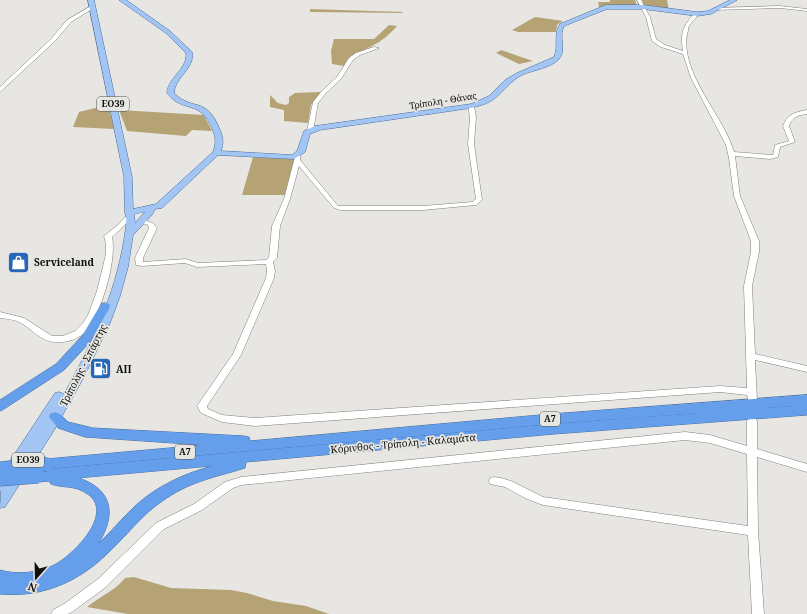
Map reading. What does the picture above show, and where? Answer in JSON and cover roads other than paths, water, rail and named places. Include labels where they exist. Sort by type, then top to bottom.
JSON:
[{"type":"highway","points":[[0,406],[48,376],[70,357],[86,339],[105,306]]},
{"type":"highway","name":"Κόρινθος - Τρίπολη - Καλαμάτα","points":[[40,474],[325,440],[551,419],[807,400]]},
{"type":"highway","name":"Κόρινθος - Τρίπολη - Καλαμάτα","points":[[0,469],[40,474],[554,429],[807,410]]},
{"type":"highway","points":[[55,417],[59,423],[64,426],[109,434],[222,440],[325,440]]},
{"type":"highway","points":[[0,587],[19,588],[39,586],[74,572],[95,557],[126,523],[146,505],[174,485],[218,468],[293,453]]},
{"type":"highway","points":[[0,479],[40,474],[80,483],[97,494],[103,508],[101,527],[92,542],[72,563],[57,571],[39,577],[21,580],[0,577]]},
{"type":"main road","points":[[122,0],[168,32],[189,52],[190,60],[171,86],[170,93],[179,100],[200,107],[210,114],[220,142],[216,153],[159,206],[128,214]]},
{"type":"main road","name":"Τρίπολη - Θάνας","points":[[310,131],[328,126],[481,104],[492,99],[514,77],[557,58],[559,54],[559,29],[565,23],[606,7],[643,7],[697,14],[706,13],[734,0]]},
{"type":"main road","name":"Τρίπολης - Σπάρτης","points":[[0,486],[34,437],[64,388],[96,330],[115,278],[122,233],[131,218],[128,214],[128,177],[92,4]]},
{"type":"main road","points":[[216,153],[298,158],[310,131]]},
{"type":"main road","points":[[122,233],[141,221],[149,213],[147,208]]},
{"type":"main road","name":"Τρίπολης - Σπάρτης","points":[[0,503],[55,417],[85,364],[110,311],[125,260],[122,233]]},
{"type":"street","points":[[639,0],[650,22],[653,36],[657,42],[663,46],[685,53]]},
{"type":"street","points":[[0,90],[53,40],[69,21],[92,4]]},
{"type":"street","points":[[715,9],[780,7],[807,10]]},
{"type":"street","points":[[269,261],[271,271],[270,278],[244,340],[237,355],[202,406],[204,411],[210,414],[232,420],[255,422],[720,389],[752,396],[748,286],[755,241],[737,197],[732,154],[725,137],[693,78],[685,53],[685,30],[690,19],[697,14]]},
{"type":"street","points":[[310,131],[313,107],[319,97],[339,78],[353,57],[376,48]]},
{"type":"street","points":[[298,158],[336,207],[423,208],[474,204],[479,200],[471,144],[473,117],[471,106]]},
{"type":"street","points":[[732,154],[770,158],[776,156],[777,146],[792,142],[786,126],[789,118],[807,112]]},
{"type":"street","points":[[141,221],[151,224],[152,228],[139,258],[139,263],[142,264],[186,261],[197,265],[244,262],[261,263],[269,261],[273,258],[276,226],[287,198],[298,158]]},
{"type":"street","points":[[0,315],[22,320],[46,337],[52,339],[68,339],[81,331],[95,308],[110,251],[108,236],[122,233],[122,225],[128,214]]},
{"type":"street","points":[[751,356],[807,369]]},
{"type":"street","points":[[752,421],[753,531],[758,614]]},
{"type":"street","points":[[57,614],[68,608],[102,583],[160,526],[198,507],[234,483],[255,479],[685,436],[710,439],[807,468]]},
{"type":"street","points":[[494,480],[511,484],[534,498],[547,502],[753,531]]},
{"type":"place","name":"Serviceland","points":[[19,262]]},
{"type":"place","name":"ΑΠ","points":[[101,369]]}]
